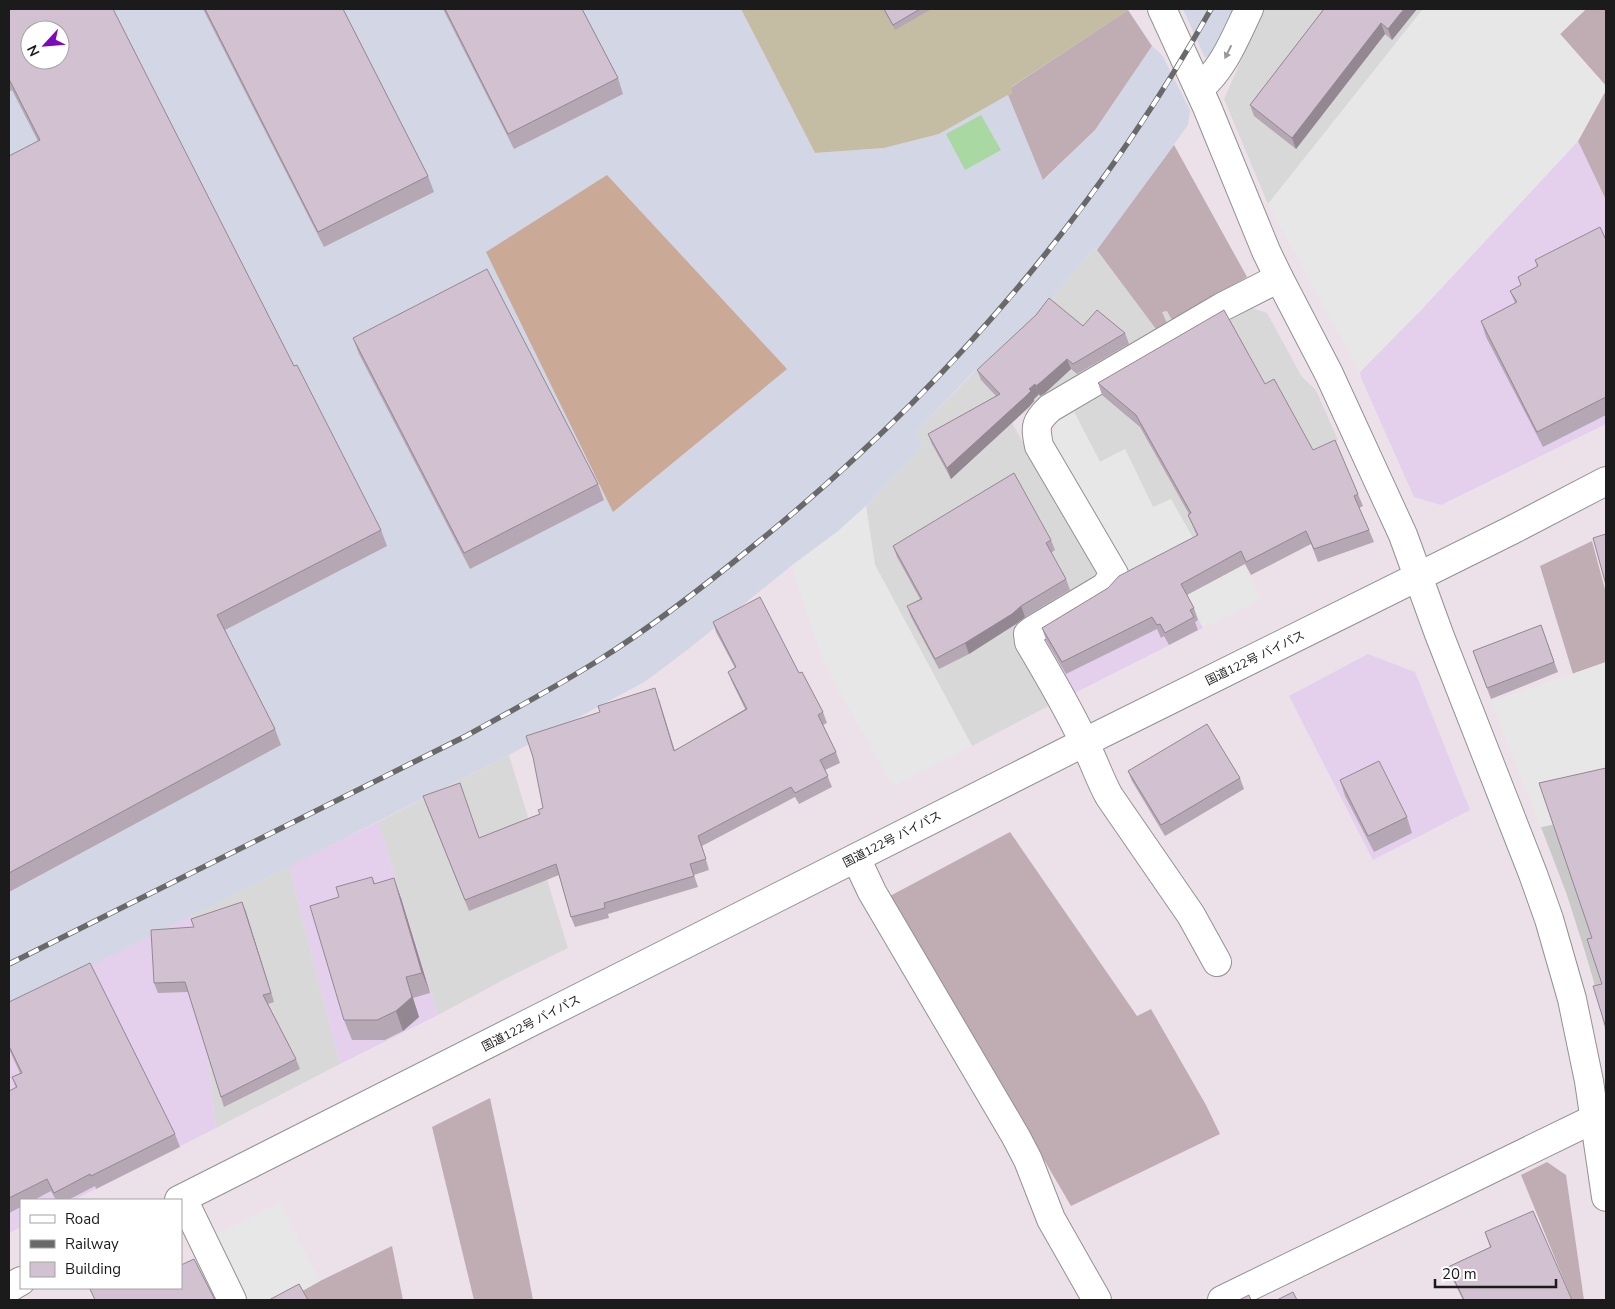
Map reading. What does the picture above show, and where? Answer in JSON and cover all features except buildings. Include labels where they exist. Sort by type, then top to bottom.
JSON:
[{"type":"street","points":[[1162,9],[1199,89],[1278,278],[1329,374],[1403,535],[1439,634],[1533,874],[1549,919],[1572,999],[1589,1081],[1601,1116],[1606,1197]]},
{"type":"street","points":[[1199,89],[1213,78],[1222,64],[1249,9]]},
{"type":"street","points":[[1217,962],[1191,915],[1109,796],[1062,697],[1028,642],[1028,634],[1033,630],[1105,587],[1114,574],[1039,446],[1035,427],[1040,417],[1058,402],[1222,307],[1278,278]]},
{"type":"street","name":"国道122号 バイパス","points":[[181,1199],[1606,481]]},
{"type":"street","points":[[856,858],[872,892],[1016,1136],[1028,1160],[1051,1219],[1097,1300]]},
{"type":"street","points":[[1222,1300],[1601,1116]]},
{"type":"street","points":[[182,1201],[232,1300]]},
{"type":"shaded area","points":[[9,9],[741,9],[815,153],[884,148],[939,134],[1008,95],[1044,180],[1095,130],[1152,46],[1162,55],[1190,110],[1188,125],[1097,250],[1094,247],[1059,291],[982,374],[976,369],[916,432],[923,445],[866,506],[837,532],[646,681],[509,755],[9,1006]]},
{"type":"shaded area","points":[[741,9],[1130,9],[1011,87],[1012,93],[939,134],[884,148],[815,153]]},
{"type":"shaded area","points":[[1183,9],[1234,9],[1213,52],[1205,58]]},
{"type":"shaded area","points":[[1264,9],[1423,9],[1268,204],[1224,99]]},
{"type":"shaded area","points":[[1423,9],[1586,9],[1560,34],[1606,86],[1606,90],[1578,141],[1422,309],[1360,372],[1268,204]]},
{"type":"shaded area","points":[[1586,9],[1606,9],[1606,86],[1560,34]]},
{"type":"shaded area","points":[[1128,10],[1152,46],[1095,130],[1043,180],[1008,95],[1012,93],[1010,88]]},
{"type":"shaded area","points":[[1606,90],[1606,200],[1578,141]]},
{"type":"shaded area","points":[[981,115],[1001,150],[965,170],[946,134]]},
{"type":"shaded area","points":[[1578,141],[1606,200],[1606,424],[1441,505],[1414,497],[1360,372],[1422,309]]},
{"type":"shaded area","points":[[1174,145],[1247,277],[1156,329],[1010,419],[1101,580],[1013,630],[1054,703],[972,746],[875,565],[866,506],[923,445],[916,432],[977,369],[982,374],[1059,291],[1094,247],[1096,250]]},
{"type":"shaded area","points":[[1174,145],[1247,277],[1172,320],[1167,311],[1162,312],[1167,323],[1156,329],[1097,250]]},
{"type":"shaded area","points":[[607,175],[787,369],[613,512],[486,252]]},
{"type":"shaded area","points":[[1249,307],[1267,313],[1302,377],[1316,390],[1338,440],[1197,545],[1153,507],[1125,449],[1100,462],[1074,412]]},
{"type":"shaded area","points":[[1074,412],[1100,462],[1125,449],[1153,507],[1171,499],[1197,545],[1226,531],[1261,599],[1203,628],[1168,560],[1134,581],[1052,440],[1058,420]]},
{"type":"shaded area","points":[[866,506],[875,565],[972,746],[893,786],[839,691],[822,657],[791,566],[837,532]]},
{"type":"shaded area","points":[[1592,541],[1606,593],[1606,662],[1573,674],[1540,566]]},
{"type":"shaded area","points":[[1168,560],[1203,628],[1071,695],[1039,641]]},
{"type":"shaded area","points":[[1368,654],[1415,672],[1470,810],[1373,860],[1289,696]]},
{"type":"shaded area","points":[[1606,662],[1606,813],[1541,827],[1491,702]]},
{"type":"shaded area","points":[[509,755],[568,948],[438,1015],[378,822]]},
{"type":"shaded area","points":[[1606,813],[1606,1035],[1586,955],[1567,895],[1541,827]]},
{"type":"shaded area","points":[[378,822],[438,1015],[340,1064],[289,866]]},
{"type":"shaded area","points":[[1010,832],[1137,1016],[1151,1009],[1206,1105],[1220,1134],[1071,1206],[890,896]]},
{"type":"shaded area","points":[[289,866],[340,1064],[216,1128],[192,915]]},
{"type":"shaded area","points":[[192,915],[216,1128],[76,1199],[20,1199],[20,1228],[9,1233],[9,1006]]},
{"type":"shaded area","points":[[490,1098],[533,1300],[474,1300],[432,1127]]},
{"type":"shaded area","points":[[1547,1162],[1566,1175],[1584,1300],[1572,1300],[1521,1175]]},
{"type":"shaded area","points":[[280,1203],[320,1281],[286,1300],[246,1300],[214,1235]]},
{"type":"shaded area","points":[[392,1246],[403,1300],[286,1300],[320,1281]]},
{"type":"railway","points":[[9,964],[466,736],[620,647],[719,574],[825,485],[890,425],[952,363],[1010,297],[1065,230],[1117,159],[1166,85],[1211,9]]}]
